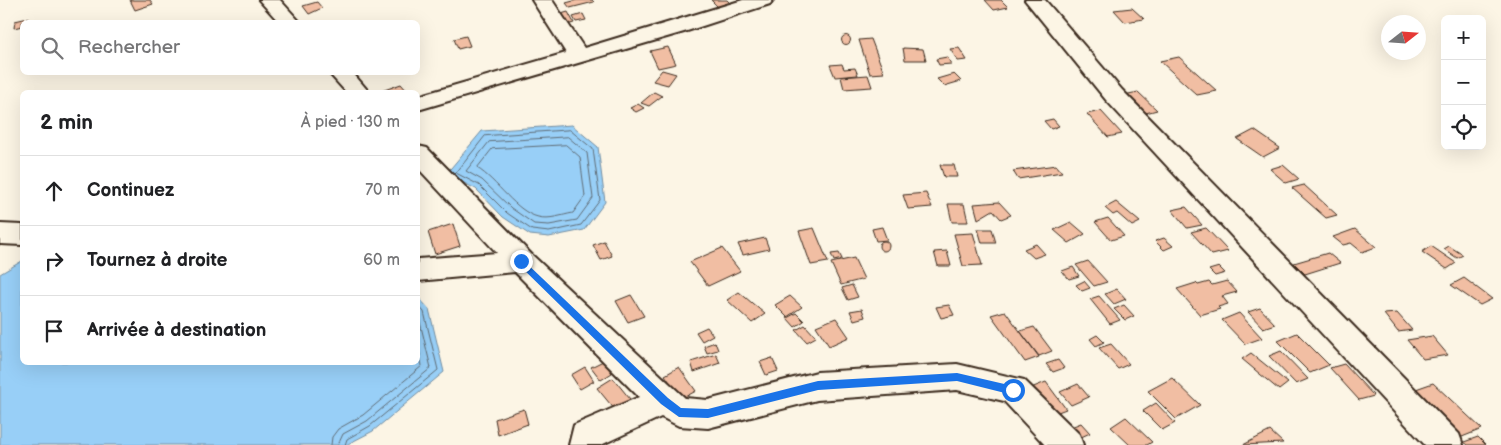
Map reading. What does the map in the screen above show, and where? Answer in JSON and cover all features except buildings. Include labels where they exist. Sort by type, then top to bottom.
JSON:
[{"type":"street","points":[[269,0],[288,20]]},
{"type":"street","points":[[542,0],[578,55]]},
{"type":"street","points":[[420,102],[578,55],[687,26],[763,0]]},
{"type":"street","points":[[1034,0],[1114,96],[1447,445]]},
{"type":"street","points":[[342,75],[356,90]]},
{"type":"street","points":[[420,156],[521,261],[664,401],[679,412],[708,414],[818,386],[957,377],[1013,390],[1067,445]]},
{"type":"street","points":[[0,234],[20,235]]},
{"type":"street","points":[[420,270],[521,261]]},
{"type":"street","points":[[585,445],[586,435],[664,401]]},
{"type":"water","points":[[572,125],[598,147],[605,202],[584,230],[549,237],[530,235],[503,217],[476,189],[446,174],[482,131]]},
{"type":"water","points":[[20,262],[20,365],[420,365],[420,299],[429,309],[444,372],[373,431],[346,445],[0,445],[0,274]]},
{"type":"route","points":[[521,261],[664,401],[679,412],[708,414],[818,386],[893,379],[957,377],[1013,390]]}]
